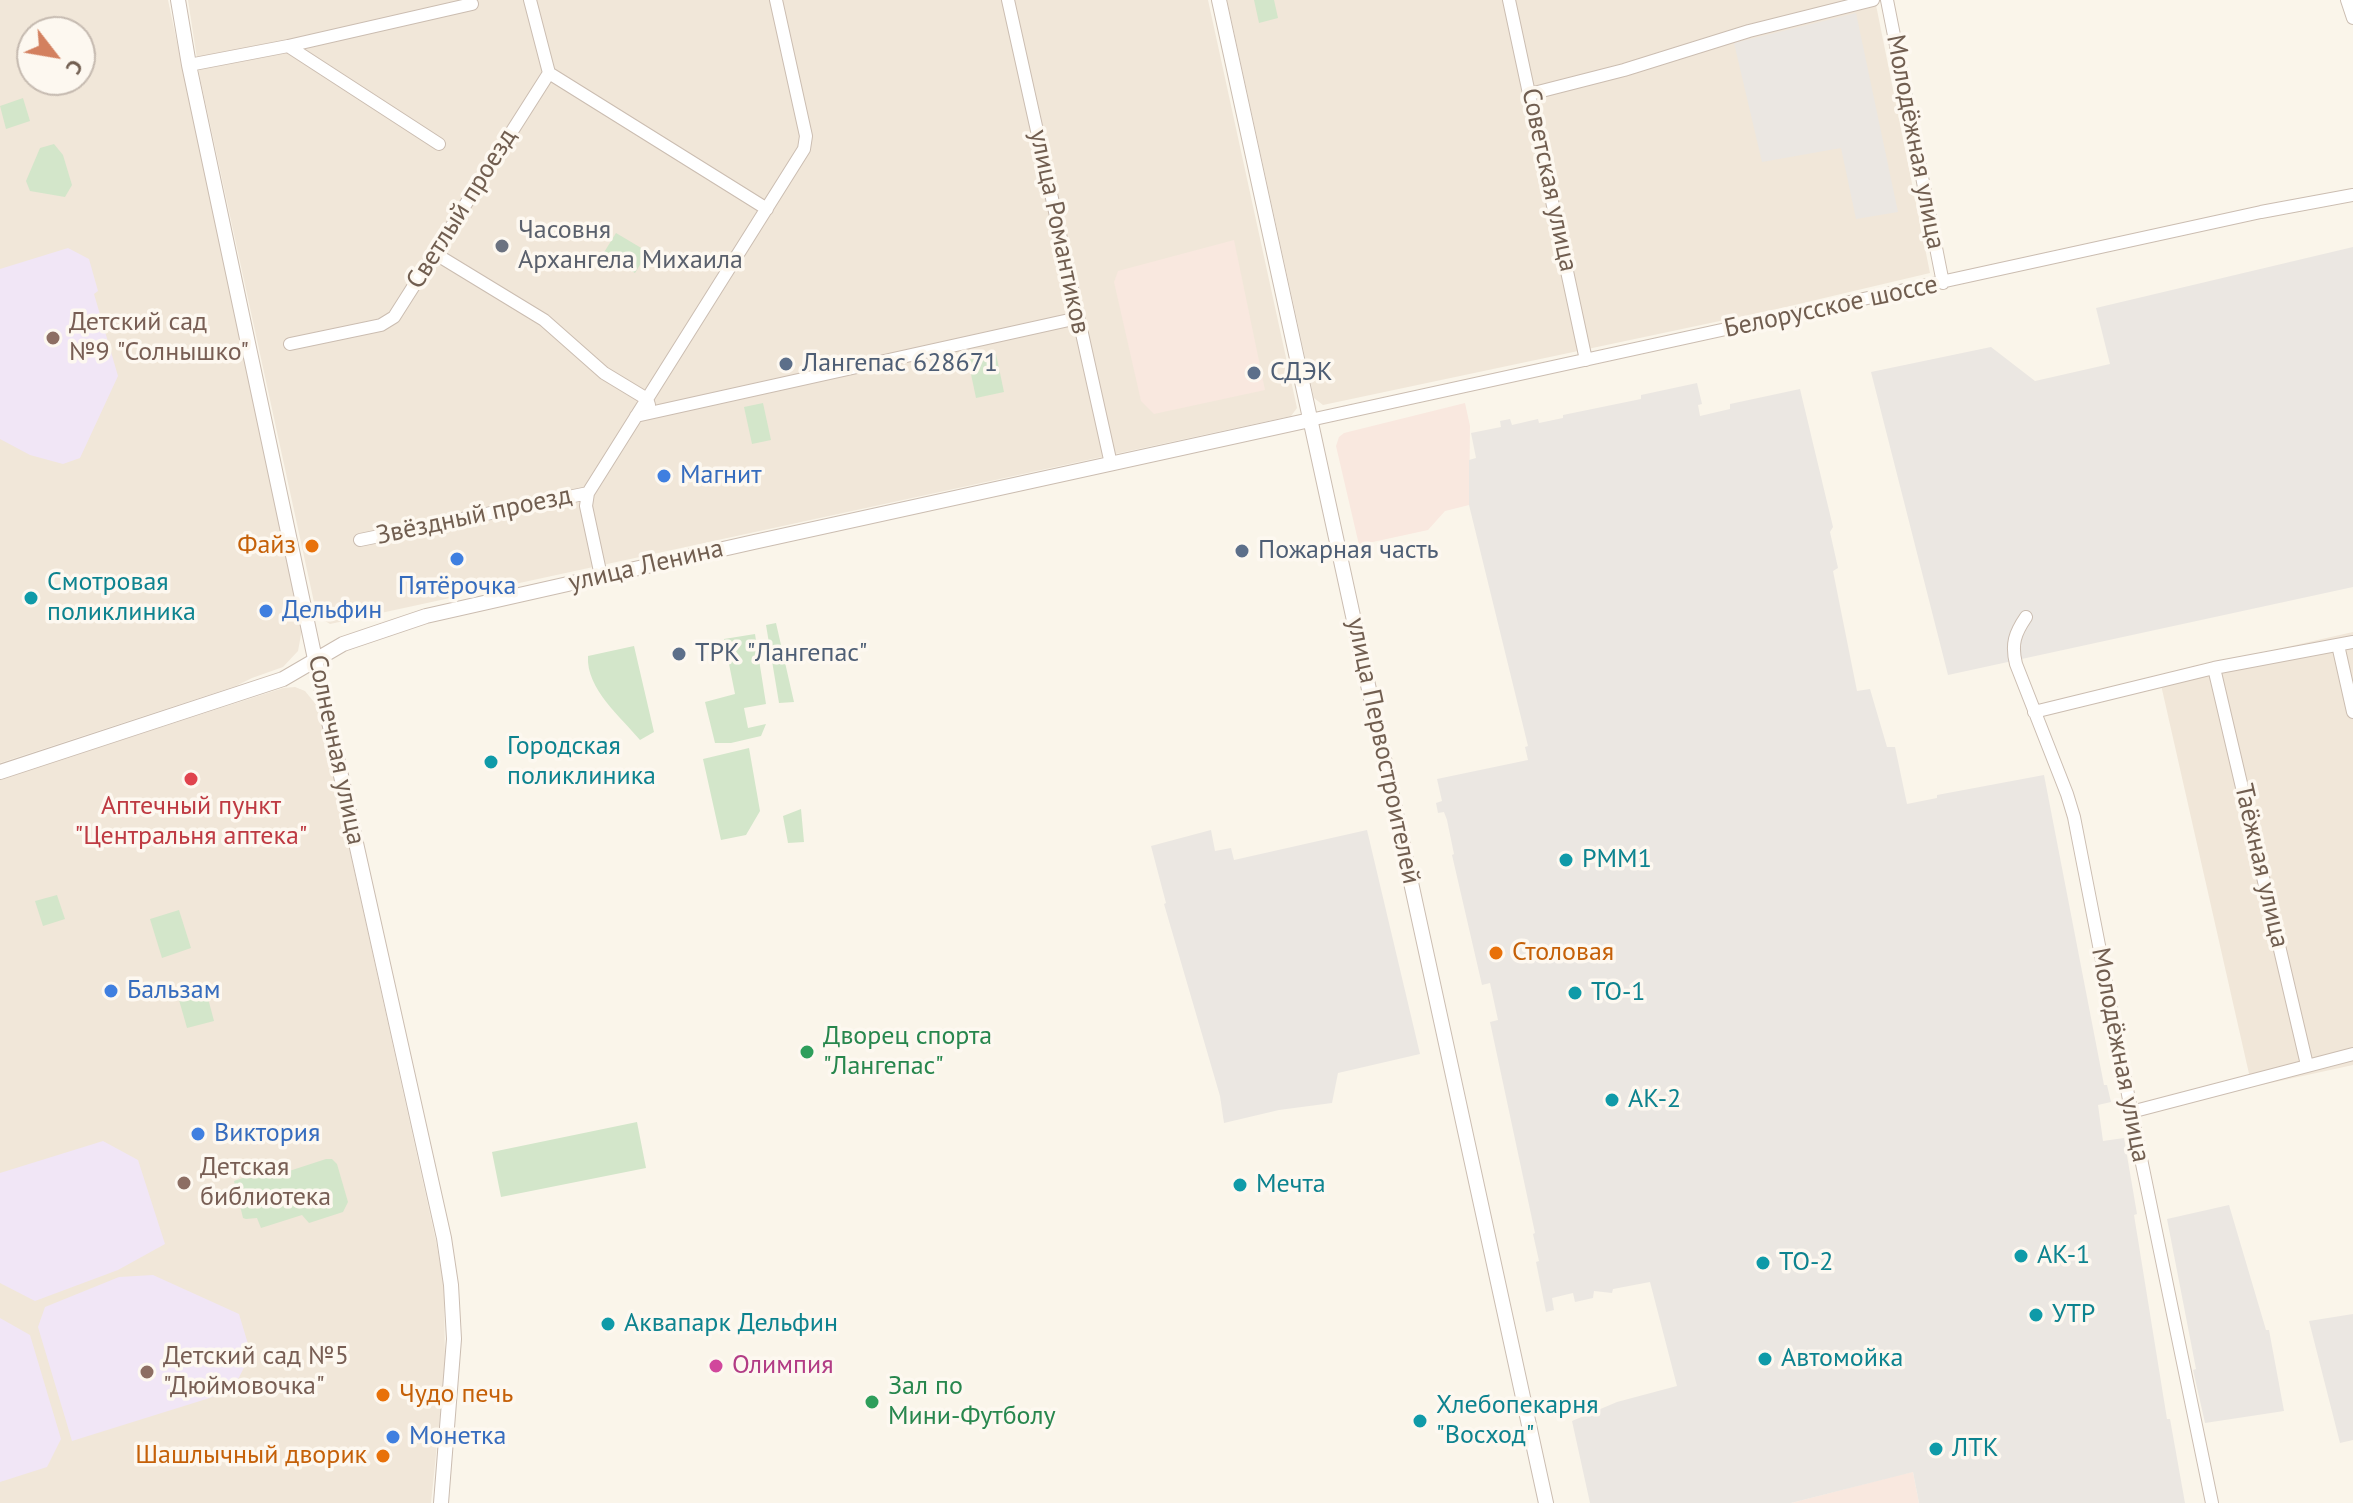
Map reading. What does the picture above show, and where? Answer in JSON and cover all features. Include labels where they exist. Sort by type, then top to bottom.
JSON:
[{"type":"street","name":"Солнечная улица","points":[[178,0],[189,65],[315,659],[449,1264],[454,1318],[453,1362],[441,1503]]},
{"type":"street","points":[[530,0],[549,73],[767,209]]},
{"type":"street","name":"Звёздный проезд","points":[[601,576],[586,506],[588,493],[804,149],[806,136],[776,0]]},
{"type":"street","name":"улица Романтиков","points":[[1008,0],[1111,464]]},
{"type":"street","name":"улица Первостроителей","points":[[1219,0],[1546,1503]]},
{"type":"street","name":"Советская улица","points":[[1509,0],[1586,360]]},
{"type":"street","points":[[1530,94],[1624,70],[1749,31],[1873,0]]},
{"type":"street","name":"Молодёжная улица","points":[[1887,0],[1943,283]]},
{"type":"street","points":[[2347,0],[2353,18]]},
{"type":"street","points":[[189,65],[472,4]]},
{"type":"street","name":"Светлый проезд","points":[[288,46],[439,144]]},
{"type":"street","name":"Светлый проезд","points":[[290,344],[389,322],[394,317],[549,73]]},
{"type":"street","name":"Белорусское шоссе","points":[[1310,420],[2261,212],[2353,195]]},
{"type":"street","points":[[434,253],[544,320],[604,373],[647,399],[652,413]]},
{"type":"street","points":[[636,416],[1078,318]]},
{"type":"street","name":"улица Ленина","points":[[0,772],[275,681],[343,644],[400,623],[452,609],[1310,420]]},
{"type":"street","name":"Звёздный проезд","points":[[360,540],[588,493]]},
{"type":"street","name":"Молодёжная улица","points":[[2026,617],[2017,631],[2012,650],[2074,817],[2212,1503]]},
{"type":"street","points":[[2034,712],[2214,668],[2353,642]]},
{"type":"street","points":[[2338,645],[2353,712]]},
{"type":"street","name":"Таёжная улица","points":[[2214,668],[2307,1065]]},
{"type":"street","points":[[2131,1112],[2353,1054]]},
{"type":"shaded area","points":[[0,0],[168,0],[302,629],[298,651],[283,667],[236,686],[0,763]]},
{"type":"shaded area","points":[[188,0],[1208,0],[1297,408],[1291,416],[330,624],[317,616],[200,78]]},
{"type":"shaded area","points":[[1227,0],[1875,0],[1930,273],[1786,307],[1323,405],[1314,398]]},
{"type":"shaded area","points":[[1856,13],[1898,212],[1856,219],[1841,148],[1762,162],[1734,43]]},
{"type":"shaded area","points":[[1234,240],[1265,390],[1154,414],[1141,401],[1114,282],[1118,271]]},
{"type":"shaded area","points":[[2353,247],[2353,587],[1948,675],[1871,372],[1991,347],[2035,381],[2110,364],[2096,308]]},
{"type":"shaded area","name":"Детский сад №9 \"Солнышко\"","points":[[68,248],[89,259],[98,291],[94,294],[118,376],[80,458],[63,464],[30,455],[0,439],[0,269]]},
{"type":"shaded area","points":[[1697,383],[1702,404],[1698,405],[1700,416],[1730,409],[1730,404],[1800,389],[1833,527],[1830,532],[1838,568],[1833,571],[1857,691],[1870,689],[1887,747],[1895,747],[1907,804],[1937,798],[1937,795],[2044,775],[2104,1085],[2107,1085],[2111,1102],[2098,1105],[2103,1141],[2124,1138],[2167,1419],[2170,1419],[2185,1503],[1919,1503],[1913,1472],[1791,1503],[1590,1503],[1572,1421],[1617,1402],[1677,1386],[1650,1282],[1613,1289],[1612,1293],[1594,1291],[1593,1298],[1575,1302],[1573,1293],[1552,1298],[1554,1310],[1546,1312],[1536,1262],[1539,1261],[1535,1233],[1490,1022],[1498,1020],[1490,983],[1482,985],[1447,820],[1444,812],[1438,813],[1436,803],[1442,801],[1437,779],[1528,760],[1525,747],[1528,746],[1469,505],[1469,460],[1476,458],[1471,433],[1501,427],[1500,421],[1510,419],[1512,425],[1538,419],[1539,423]]},
{"type":"shaded area","points":[[1465,403],[1470,426],[1469,505],[1445,511],[1428,530],[1359,545],[1336,446],[1339,437],[1344,433]]},
{"type":"shaded area","points":[[2353,632],[2353,1065],[2252,1087],[2159,676]]},
{"type":"shaded area","points":[[295,687],[305,691],[318,707],[444,1287],[445,1367],[431,1503],[0,1503],[0,779],[283,688]]},
{"type":"shaded area","points":[[1211,830],[1215,851],[1231,848],[1234,860],[1367,830],[1420,1054],[1338,1073],[1332,1103],[1279,1110],[1224,1123],[1220,1096],[1164,904],[1151,846]]},
{"type":"shaded area","points":[[103,1141],[138,1160],[165,1244],[118,1270],[35,1301],[0,1283],[0,1173]]},
{"type":"shaded area","points":[[2229,1205],[2266,1330],[2269,1330],[2284,1411],[2205,1423],[2167,1219]]},
{"type":"shaded area","name":"Детский сад №5 \"Дюймовочка\"","points":[[153,1275],[239,1314],[251,1354],[232,1391],[72,1441],[38,1327],[45,1307],[119,1277]]},
{"type":"shaded area","points":[[2353,1314],[2353,1440],[2340,1443],[2309,1321]]},
{"type":"shaded area","points":[[0,1318],[30,1335],[61,1439],[47,1467],[0,1482]]},
{"type":"shaded area","points":[[1913,1472],[1919,1503],[1791,1503],[1903,1474]]},
{"type":"green space","points":[[1254,0],[1274,0],[1278,18],[1259,23]]},
{"type":"green space","points":[[23,98],[30,121],[6,129],[0,106]]},
{"type":"green space","points":[[54,144],[63,155],[72,185],[65,197],[30,191],[26,181],[40,148]]},
{"type":"green space","points":[[616,233],[648,252],[635,273],[603,254]]},
{"type":"green space","points":[[996,354],[1004,392],[976,398],[968,360]]},
{"type":"green space","points":[[763,403],[771,440],[752,444],[744,407]]},
{"type":"green space","points":[[776,623],[794,702],[779,703],[766,625]]},
{"type":"green space","points":[[755,634],[766,704],[744,708],[748,728],[766,724],[761,736],[731,743],[715,743],[705,702],[735,694],[724,639]]},
{"type":"green space","points":[[634,646],[654,732],[640,740],[599,691],[589,668],[588,656]]},
{"type":"green space","points":[[749,748],[760,811],[746,835],[721,840],[703,759]]},
{"type":"green space","points":[[801,809],[804,842],[788,843],[783,816]]},
{"type":"green space","points":[[57,895],[65,919],[43,926],[35,901]]},
{"type":"green space","points":[[179,910],[191,948],[162,958],[150,919]]},
{"type":"green space","points":[[206,991],[214,1021],[187,1028],[179,1000]]},
{"type":"green space","points":[[637,1122],[646,1168],[501,1197],[492,1152]]},
{"type":"green space","points":[[332,1159],[337,1164],[348,1202],[343,1212],[309,1223],[302,1215],[261,1228],[257,1218],[243,1218],[234,1181],[276,1166],[283,1173]]},
{"type":"place","name":"Часовня Архангела Михаила","points":[[502,246]]},
{"type":"place","name":"Детский сад №9 \"Солнышко\"","points":[[53,338]]},
{"type":"place","name":"Лангепас 628671","points":[[786,364]]},
{"type":"place","name":"СДЭК","points":[[1254,373]]},
{"type":"place","name":"Магнит","points":[[664,476]]},
{"type":"place","name":"Файз","points":[[312,546]]},
{"type":"place","name":"Пожарная часть","points":[[1242,551]]},
{"type":"place","name":"Пятёрочка","points":[[457,559]]},
{"type":"place","name":"Смотровая поликлиника","points":[[31,598]]},
{"type":"place","name":"Дельфин","points":[[266,611]]},
{"type":"place","name":"ТРК \"Лангепас\"","points":[[679,654]]},
{"type":"place","name":"Городская поликлиника","points":[[491,762]]},
{"type":"place","name":"Аптечный пункт \"Центральня аптека\"","points":[[191,779]]},
{"type":"place","name":"РММ1","points":[[1566,860]]},
{"type":"place","name":"Столовая","points":[[1496,953]]},
{"type":"place","name":"Бальзам","points":[[111,991]]},
{"type":"place","name":"ТО-1","points":[[1575,993]]},
{"type":"place","name":"Дворец спорта \"Лангепас\"","points":[[807,1052]]},
{"type":"place","name":"АК-2","points":[[1612,1100]]},
{"type":"place","name":"Виктория","points":[[198,1134]]},
{"type":"place","name":"Детская библиотека","points":[[184,1183]]},
{"type":"place","name":"Мечта","points":[[1240,1185]]},
{"type":"place","name":"АК-1","points":[[2021,1256]]},
{"type":"place","name":"ТО-2","points":[[1763,1263]]},
{"type":"place","name":"УТР","points":[[2036,1315]]},
{"type":"place","name":"Аквапарк Дельфин","points":[[608,1324]]},
{"type":"place","name":"Автомойка","points":[[1765,1359]]},
{"type":"place","name":"Олимпия","points":[[716,1366]]},
{"type":"place","name":"Детский сад №5 \"Дюймовочка\"","points":[[147,1372]]},
{"type":"place","name":"Чудо печь","points":[[383,1395]]},
{"type":"place","name":"Зал по Мини-Футболу","points":[[872,1402]]},
{"type":"place","name":"Хлебопекарня \"Восход\"","points":[[1420,1421]]},
{"type":"place","name":"Монетка","points":[[393,1437]]},
{"type":"place","name":"ЛТК","points":[[1936,1449]]},
{"type":"place","name":"Шашлычный дворик","points":[[383,1456]]}]
